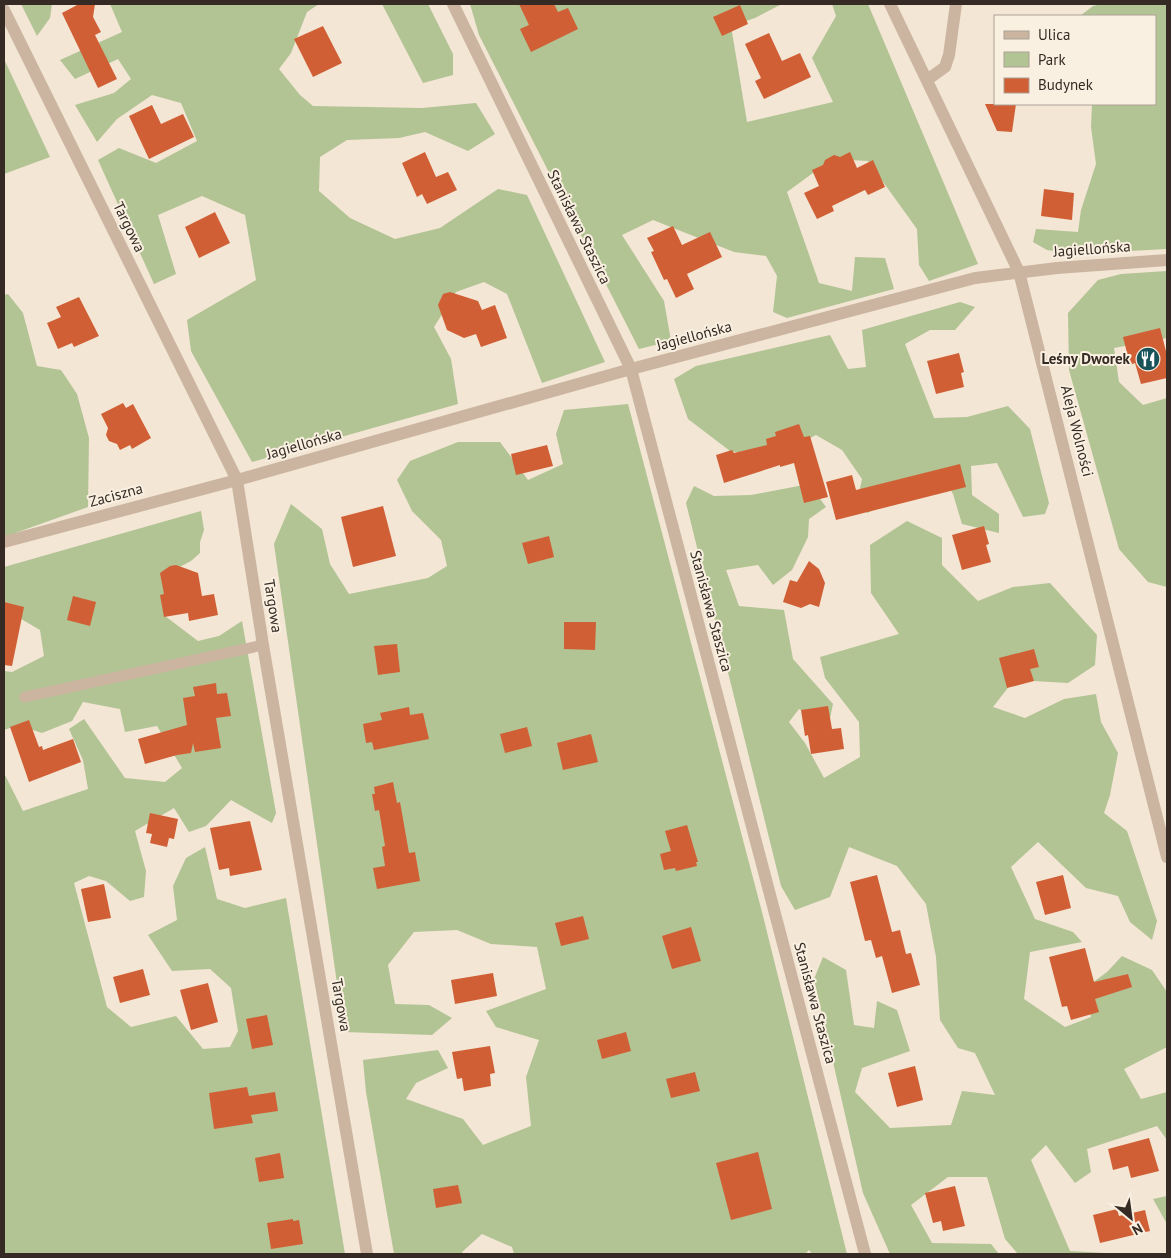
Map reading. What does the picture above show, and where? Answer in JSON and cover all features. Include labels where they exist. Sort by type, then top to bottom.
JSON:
[{"type":"street","name":"Stanisława Staszica","points":[[452,4],[631,369],[864,1254]]},
{"type":"street","name":"Aleja Wolności","points":[[890,4],[1019,272],[1167,857]]},
{"type":"street","points":[[927,80],[945,67],[956,4]]},
{"type":"street","name":"Targowa","points":[[4,10],[236,480],[366,1254]]},
{"type":"street","name":"Jagiellońska","points":[[236,480],[631,369],[975,278],[1019,272],[1167,260]]},
{"type":"street","name":"Zaciszna","points":[[4,542],[236,480]]},
{"type":"lane","points":[[25,697],[263,645]]},
{"type":"green space","points":[[21,4],[52,4],[50,18],[37,36]]},
{"type":"green space","points":[[110,4],[319,4],[307,12],[291,53],[279,69],[300,95],[313,106],[422,108],[476,103],[495,134],[468,151],[425,132],[399,138],[347,140],[320,157],[319,191],[350,218],[395,239],[440,228],[498,189],[527,195],[605,362],[542,383],[507,294],[484,282],[456,292],[434,327],[451,359],[458,404],[252,462],[191,351],[187,320],[256,280],[245,215],[202,196],[158,215],[176,274],[154,284],[98,160],[119,148],[156,163],[197,141],[181,103],[152,95],[117,119],[97,142],[75,105],[114,93],[131,79],[118,59],[75,79],[60,60],[122,32]]},
{"type":"green space","points":[[382,4],[428,4],[453,54],[453,75],[423,83]]},
{"type":"green space","points":[[470,4],[782,4],[755,18],[731,26],[747,122],[833,102],[812,58],[836,16],[832,4],[868,4],[978,264],[929,281],[919,265],[917,229],[868,161],[832,159],[787,192],[819,283],[852,291],[855,257],[885,258],[894,289],[787,318],[773,312],[777,276],[766,256],[734,252],[653,220],[622,235],[664,301],[671,341],[639,349],[479,35]]},
{"type":"green space","points":[[1102,4],[1167,4],[1167,249],[1074,254],[1047,250],[1033,242],[1036,229],[1078,232],[1081,210],[1096,164],[1091,127],[1092,105],[1156,105],[1156,15],[1081,15],[1093,6]]},
{"type":"green space","points":[[4,59],[50,157],[4,174]]},
{"type":"green space","points":[[1167,271],[1167,338],[1114,348],[1119,382],[1143,405],[1167,398],[1167,587],[1148,582],[1119,549],[1069,370],[1068,313],[1098,280],[1121,274]]},
{"type":"green space","points":[[8,294],[23,313],[37,366],[61,370],[77,394],[89,438],[88,507],[4,537],[4,295]]},
{"type":"green space","points":[[960,302],[975,307],[955,330],[930,330],[905,344],[934,418],[967,417],[1008,406],[1030,429],[1049,503],[1045,514],[1023,517],[997,463],[971,466],[972,495],[999,514],[999,533],[962,524],[953,494],[945,478],[867,513],[858,498],[862,479],[842,450],[816,435],[761,463],[750,455],[730,451],[688,419],[674,379],[696,366],[830,335],[848,369],[866,367],[862,330]]},
{"type":"green space","points":[[628,404],[762,912],[847,1254],[812,1254],[809,1250],[805,1254],[514,1254],[512,1247],[482,1234],[462,1252],[463,1254],[394,1254],[366,1092],[363,1060],[438,1050],[448,1068],[416,1083],[406,1099],[463,1119],[483,1145],[531,1126],[526,1077],[539,1040],[496,1027],[486,1011],[546,989],[537,947],[491,944],[457,930],[414,932],[388,965],[395,1004],[429,1005],[452,1018],[432,1035],[344,1032],[274,544],[291,504],[322,529],[330,564],[349,594],[428,578],[447,566],[441,540],[412,511],[397,480],[410,461],[458,442],[500,442],[528,480],[563,464],[556,434],[564,410]]},
{"type":"green space","points":[[809,484],[826,507],[809,519],[808,537],[792,570],[773,585],[758,565],[726,570],[739,606],[784,610],[793,659],[833,704],[829,723],[799,709],[789,722],[805,743],[824,778],[860,757],[859,722],[825,678],[820,657],[899,634],[871,593],[870,545],[907,521],[942,538],[942,565],[978,601],[1013,587],[1050,583],[1097,635],[1095,665],[1068,683],[1014,680],[993,707],[1025,718],[1064,699],[1096,694],[1101,722],[1118,753],[1110,795],[1104,813],[1127,831],[1157,921],[1152,940],[1130,922],[1118,896],[1086,888],[1038,842],[1011,867],[1035,919],[1073,932],[1082,942],[1030,952],[1024,999],[1065,1027],[1091,1017],[1084,989],[1107,972],[1122,956],[1152,970],[1167,992],[1167,1047],[1124,1069],[1141,1099],[1167,1092],[1167,1140],[1157,1126],[1087,1149],[1091,1172],[1075,1183],[1046,1145],[1031,1160],[1070,1251],[1122,1254],[1018,1254],[1005,1239],[987,1177],[948,1177],[911,1205],[932,1243],[991,1244],[999,1254],[890,1254],[863,1193],[814,979],[823,957],[846,970],[854,1025],[874,1028],[877,1001],[897,1010],[910,1051],[862,1068],[855,1092],[890,1128],[951,1125],[962,1091],[995,1095],[975,1053],[958,1048],[940,1020],[936,957],[926,904],[897,866],[849,847],[830,897],[795,910],[781,886],[686,503],[694,486],[714,496],[751,495]]},
{"type":"green space","points":[[201,511],[204,530],[200,542],[200,553],[191,561],[168,573],[165,616],[198,641],[219,636],[242,621],[276,813],[272,823],[231,800],[206,826],[189,832],[174,808],[135,831],[146,871],[144,897],[130,901],[106,881],[89,876],[74,883],[107,1007],[131,1027],[176,1016],[203,1049],[230,1047],[238,1031],[231,988],[210,969],[172,971],[148,935],[177,920],[173,886],[186,858],[205,847],[217,899],[245,908],[286,898],[345,1254],[4,1254],[4,773],[23,811],[88,789],[83,760],[69,729],[84,719],[125,778],[165,782],[182,768],[157,726],[125,732],[120,709],[83,702],[72,721],[42,733],[18,725],[4,730],[4,671],[12,672],[44,656],[40,630],[4,609],[4,567]]},
{"type":"green space","points":[[1167,1196],[1167,1224],[1153,1199]]},
{"type":"building","points":[[79,4],[95,4],[93,17],[101,32],[95,35],[117,79],[98,88],[62,13]]},
{"type":"building","points":[[519,4],[554,4],[558,12],[568,8],[578,29],[531,52],[520,29],[529,25]]},
{"type":"building","points":[[740,5],[748,24],[722,36],[713,17]]},
{"type":"building","points":[[323,26],[342,63],[313,77],[294,39]]},
{"type":"building","points":[[769,33],[782,61],[800,53],[811,77],[764,99],[755,81],[761,78],[745,44]]},
{"type":"building","points":[[985,104],[1016,105],[1012,132],[997,131]]},
{"type":"building","points":[[152,105],[161,124],[183,114],[194,137],[149,159],[129,116]]},
{"type":"building","points":[[425,152],[436,177],[448,172],[457,190],[427,204],[422,194],[417,197],[402,163]]},
{"type":"building","points":[[850,152],[857,168],[873,160],[885,187],[868,195],[865,190],[832,206],[834,211],[817,219],[804,193],[819,186],[812,170],[823,165],[825,160],[834,155],[840,157]]},
{"type":"building","points":[[1044,189],[1074,193],[1072,220],[1041,216]]},
{"type":"building","points":[[215,212],[230,243],[199,258],[185,227]]},
{"type":"building","points":[[673,226],[682,245],[710,232],[722,257],[687,274],[694,289],[676,298],[667,279],[664,280],[651,252],[654,251],[647,238]]},
{"type":"building","points":[[450,292],[478,301],[482,310],[495,305],[507,338],[481,347],[476,334],[464,338],[447,330],[438,305],[443,294]]},
{"type":"building","points":[[79,297],[99,336],[74,347],[72,343],[58,349],[47,323],[61,317],[56,307]]},
{"type":"building","name":"Leśny Dworek","points":[[1160,328],[1167,355],[1167,378],[1141,384],[1135,363],[1130,365],[1123,337]]},
{"type":"building","points":[[959,353],[964,372],[961,373],[964,387],[936,394],[927,361]]},
{"type":"building","points":[[123,403],[126,408],[133,404],[151,438],[132,449],[130,445],[120,450],[117,444],[109,441],[106,435],[108,428],[101,414]]},
{"type":"building","points":[[799,424],[804,437],[810,436],[828,497],[804,503],[794,463],[780,467],[780,465],[724,483],[716,455],[732,450],[734,453],[767,445],[766,439],[776,436],[775,432]]},
{"type":"building","points":[[547,445],[553,466],[516,475],[511,454]]},
{"type":"building","points":[[960,464],[966,487],[836,520],[826,482],[852,475],[856,490]]},
{"type":"building","points":[[383,506],[396,556],[353,567],[341,517]]},
{"type":"building","points":[[984,526],[989,544],[986,545],[991,562],[962,570],[952,535]]},
{"type":"building","points":[[549,536],[554,557],[528,564],[522,543]]},
{"type":"building","points":[[809,561],[819,569],[825,583],[819,607],[810,604],[801,608],[783,602],[790,580],[797,582]]},
{"type":"building","points":[[176,565],[198,573],[202,596],[214,594],[218,615],[189,621],[188,613],[164,617],[160,595],[164,594],[160,573],[170,566]]},
{"type":"building","points":[[73,596],[96,602],[90,626],[67,620]]},
{"type":"building","points":[[4,602],[24,607],[12,666],[4,665]]},
{"type":"building","points":[[564,622],[596,622],[595,650],[564,649]]},
{"type":"building","points":[[397,644],[400,672],[378,675],[374,646]]},
{"type":"building","points":[[1034,649],[1039,667],[1030,669],[1034,681],[1007,688],[999,658]]},
{"type":"building","points":[[216,683],[217,694],[227,693],[231,716],[216,718],[221,748],[195,752],[193,743],[191,753],[145,764],[138,739],[187,725],[183,698],[195,696],[193,687]]},
{"type":"building","points":[[828,706],[832,729],[841,728],[844,749],[811,754],[808,735],[805,736],[801,710]]},
{"type":"building","points":[[409,707],[410,715],[423,713],[429,739],[374,750],[372,742],[366,743],[363,724],[382,720],[380,713]]},
{"type":"building","points":[[29,720],[39,747],[42,746],[43,750],[73,739],[81,762],[29,782],[10,727]]},
{"type":"building","points":[[527,727],[532,746],[505,753],[500,734]]},
{"type":"building","points":[[591,734],[598,762],[563,770],[557,743]]},
{"type":"building","points":[[393,782],[397,803],[400,802],[409,853],[415,852],[420,881],[377,889],[373,868],[385,866],[382,847],[385,846],[379,810],[375,811],[372,794],[375,794],[374,787]]},
{"type":"building","points":[[150,813],[178,819],[174,839],[169,838],[167,847],[150,843],[152,834],[146,833]]},
{"type":"building","points":[[250,821],[262,870],[230,876],[229,868],[219,870],[210,828]]},
{"type":"building","points":[[687,825],[698,862],[696,862],[697,866],[676,871],[675,868],[664,870],[660,854],[671,851],[665,831]]},
{"type":"building","points":[[877,875],[892,932],[900,930],[906,954],[911,953],[920,985],[892,993],[882,956],[876,958],[871,940],[865,941],[850,882]]},
{"type":"building","points":[[1063,875],[1071,908],[1045,915],[1036,882]]},
{"type":"building","points":[[104,884],[111,918],[88,922],[81,889]]},
{"type":"building","points":[[583,916],[589,939],[561,946],[555,923]]},
{"type":"building","points":[[691,927],[701,961],[672,969],[662,936]]},
{"type":"building","points":[[1085,948],[1094,982],[1128,974],[1132,987],[1095,999],[1099,1012],[1071,1020],[1067,1006],[1062,1007],[1049,957]]},
{"type":"building","points":[[143,969],[150,995],[120,1003],[113,977]]},
{"type":"building","points":[[493,973],[497,996],[455,1004],[451,980]]},
{"type":"building","points":[[208,983],[218,1022],[191,1030],[180,990]]},
{"type":"building","points":[[267,1015],[273,1045],[252,1049],[246,1019]]},
{"type":"building","points":[[626,1032],[631,1051],[602,1059],[597,1040]]},
{"type":"building","points":[[490,1046],[495,1073],[490,1074],[491,1086],[464,1091],[462,1078],[457,1079],[452,1052]]},
{"type":"building","points":[[915,1066],[923,1100],[897,1107],[888,1073]]},
{"type":"building","points":[[695,1072],[700,1091],[671,1098],[666,1079]]},
{"type":"building","points":[[247,1087],[249,1096],[275,1092],[278,1111],[251,1115],[253,1123],[214,1129],[209,1093]]},
{"type":"building","points":[[1149,1138],[1159,1171],[1131,1178],[1128,1166],[1113,1170],[1108,1149]]},
{"type":"building","points":[[758,1152],[772,1209],[731,1220],[716,1163]]},
{"type":"building","points":[[280,1153],[284,1178],[259,1182],[255,1158]]},
{"type":"building","points":[[458,1185],[462,1203],[436,1208],[433,1189]]},
{"type":"building","points":[[955,1186],[965,1226],[943,1231],[941,1221],[933,1223],[925,1193]]},
{"type":"building","points":[[1117,1209],[1119,1216],[1145,1210],[1150,1231],[1100,1243],[1093,1215]]},
{"type":"building","points":[[293,1219],[293,1221],[299,1220],[303,1244],[271,1249],[267,1223]]},
{"type":"place","name":"Leśny Dworek","points":[[1148,359]]}]
